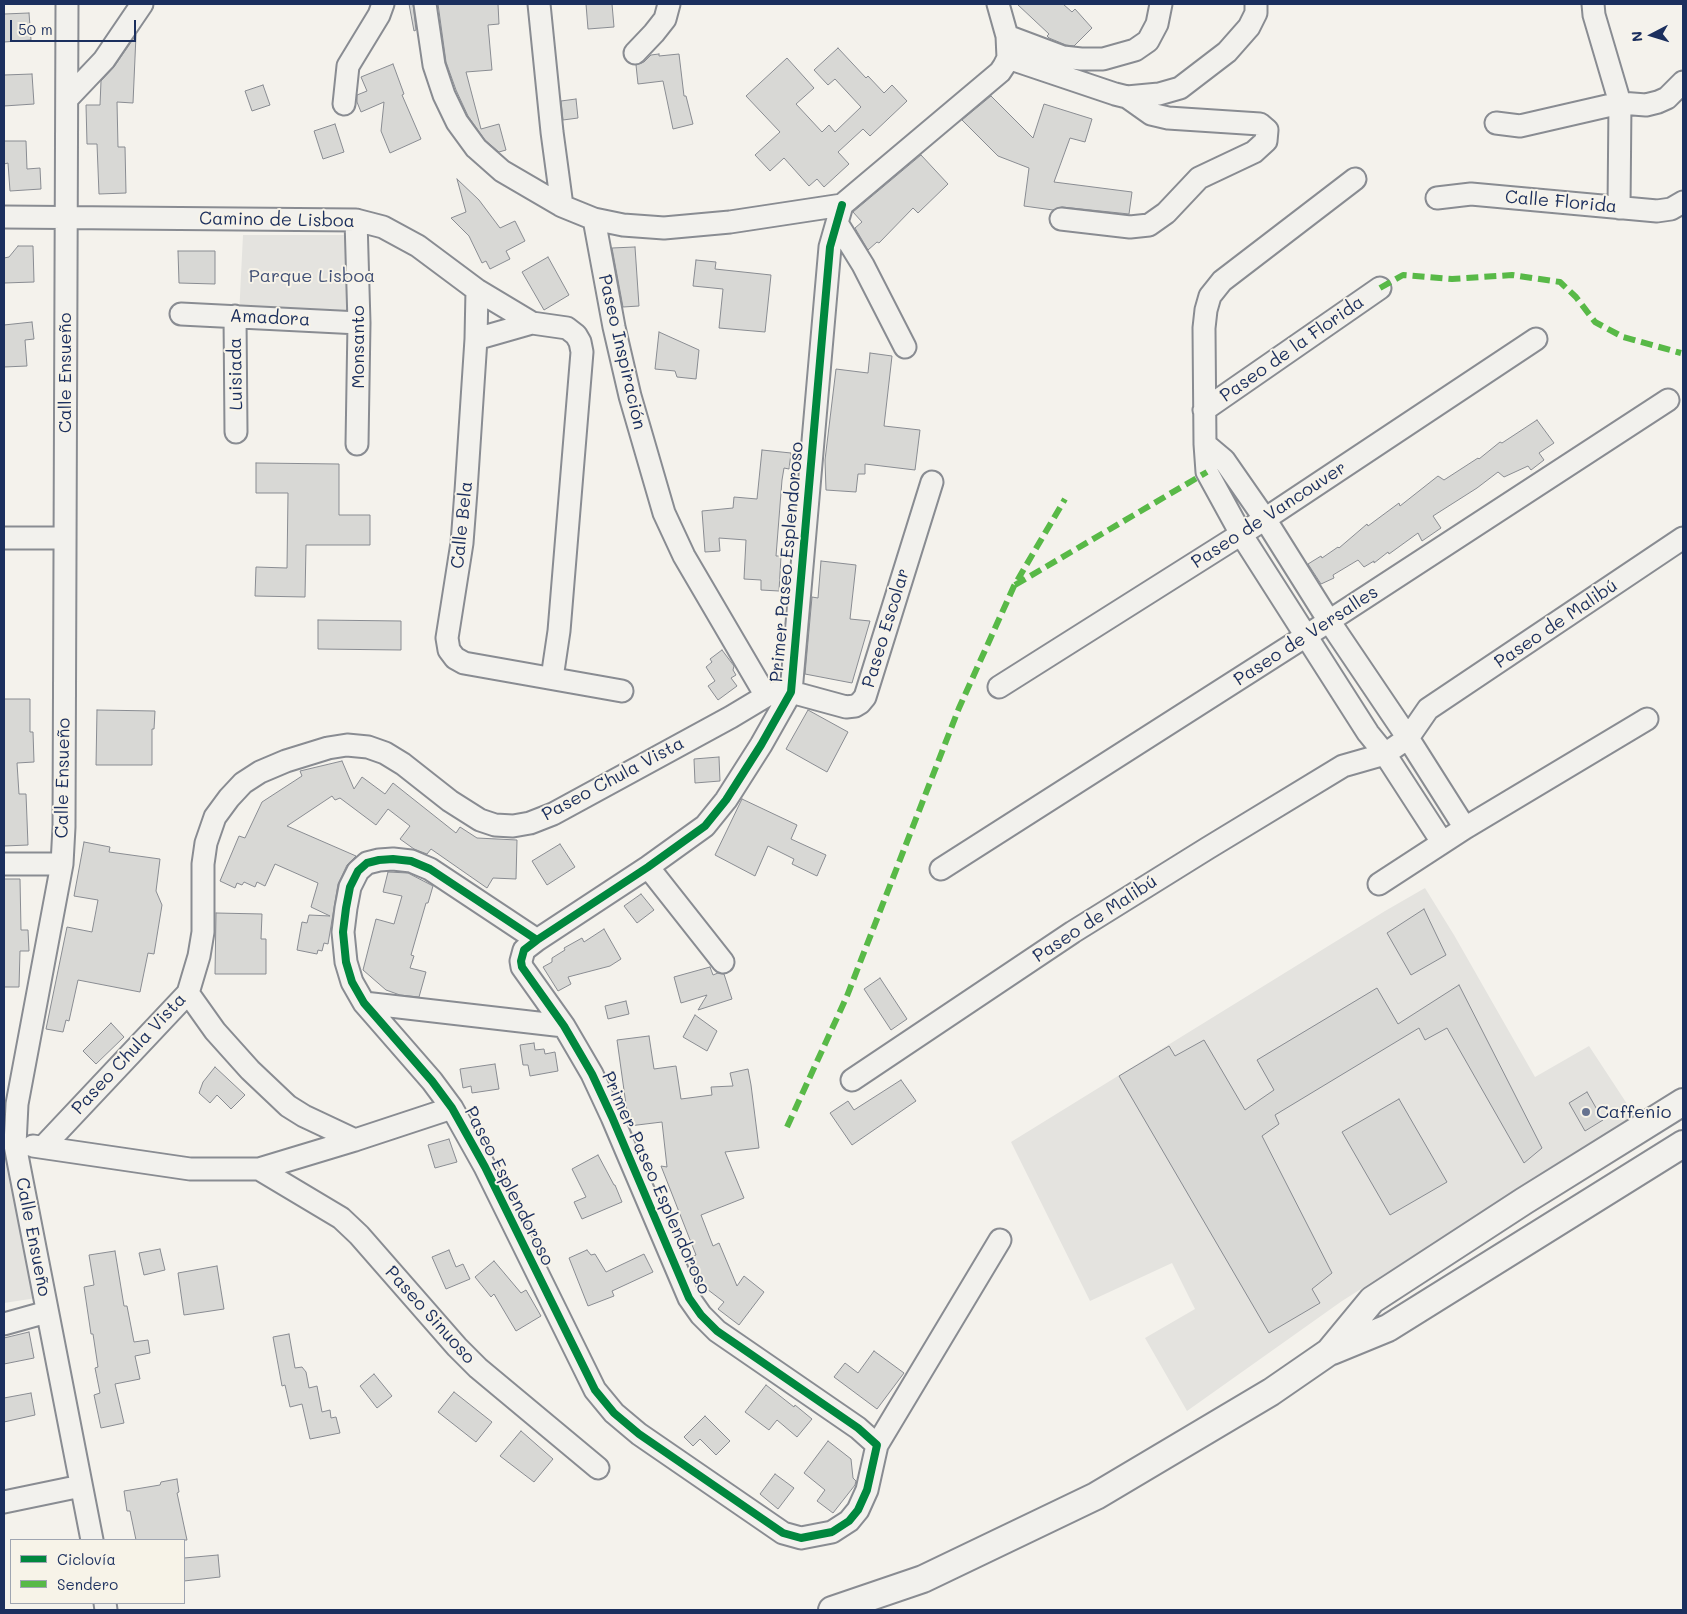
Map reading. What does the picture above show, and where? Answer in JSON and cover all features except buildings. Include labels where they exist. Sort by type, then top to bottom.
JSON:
[{"type":"main road","points":[[1329,1352],[1372,1300],[1524,1201],[1683,1102]]},
{"type":"main road","points":[[832,1610],[922,1579],[1096,1496],[1271,1392],[1329,1352],[1388,1328],[1683,1144]]},
{"type":"street","name":"Calle Ensueño","points":[[67,4],[64,827],[62,864],[9,1145],[47,1312],[92,1539]]},
{"type":"street","points":[[67,99],[104,60],[142,4]]},
{"type":"street","points":[[344,104],[348,66],[379,15],[383,4]]},
{"type":"street","points":[[425,4],[434,65],[444,95],[457,122],[476,148],[502,171],[562,206],[594,218],[623,225],[664,228],[839,214],[1000,72],[1008,58],[1007,36],[998,4]]},
{"type":"street","points":[[539,4],[552,132],[562,206]]},
{"type":"street","points":[[635,53],[664,19],[669,4]]},
{"type":"street","points":[[1007,36],[1063,57],[1103,59],[1119,56],[1135,50],[1148,41],[1158,24],[1161,4]]},
{"type":"street","points":[[1127,97],[1159,94],[1180,88],[1200,74],[1227,52],[1249,27],[1256,14],[1256,4]]},
{"type":"street","points":[[1593,4],[1594,16],[1620,103],[1619,208]]},
{"type":"street","points":[[1008,58],[1088,86],[1127,97],[1151,114],[1168,118],[1260,124],[1267,130],[1266,142],[1254,152],[1199,178],[1166,213],[1149,225],[1130,227],[1061,219]]},
{"type":"street","points":[[1496,123],[1520,126],[1620,103],[1646,105],[1666,98],[1683,82]]},
{"type":"street","name":"Paseo de la Florida","points":[[1355,179],[1222,281],[1210,296],[1204,328],[1206,472],[1240,534],[1368,733],[1385,754],[1442,842]]},
{"type":"street","name":"Calle Florida","points":[[1436,198],[1471,194],[1657,211],[1671,209],[1683,202]]},
{"type":"street","points":[[839,214],[905,346]]},
{"type":"street","name":"Primer Paseo Esplendoroso","points":[[839,214],[830,246],[778,694],[761,744],[726,800],[705,826],[648,867],[537,940],[524,950],[520,962],[564,1026],[592,1074],[689,1298],[701,1315],[717,1330],[858,1428],[877,1445]]},
{"type":"street","name":"Camino de Lisboa","points":[[4,217],[66,216],[356,220],[383,227],[418,246],[477,290],[532,323],[567,328],[576,335],[582,352],[560,631],[552,678]]},
{"type":"street","name":"Paseo Inspiración","points":[[594,218],[614,327],[630,396],[664,513],[684,556],[778,694]]},
{"type":"street","name":"Monsanto","points":[[356,220],[359,323],[357,444]]},
{"type":"street","name":"Paseo de la Florida","points":[[1204,410],[1380,288]]},
{"type":"street","name":"Calle Bela","points":[[477,290],[476,338],[462,543],[447,638],[449,650],[455,658],[464,663],[622,691]]},
{"type":"street","name":"Amadora","points":[[181,314],[359,323]]},
{"type":"street","name":"Luisiada","points":[[235,316],[236,432]]},
{"type":"street","points":[[476,338],[532,323]]},
{"type":"street","name":"Paseo de Vancouver","points":[[999,687],[1265,519],[1536,338]]},
{"type":"street","name":"Paseo de Versalles","points":[[941,869],[1306,636],[1668,400]]},
{"type":"street","points":[[1205,444],[1224,460],[1265,519],[1329,621],[1392,717],[1408,738],[1465,828]]},
{"type":"street","name":"Paseo Escolar","points":[[778,694],[846,707],[860,703],[865,697],[932,482]]},
{"type":"street","points":[[4,538],[64,538]]},
{"type":"street","name":"Paseo de Malibú","points":[[1343,766],[1368,733],[1392,717],[1428,709],[1683,538]]},
{"type":"street","name":"Paseo Chula Vista","points":[[43,1147],[188,992],[199,956],[203,932],[203,864],[206,842],[216,817],[229,798],[243,783],[260,772],[286,761],[328,748],[347,745],[368,747],[385,753],[403,764],[450,802],[480,820],[495,825],[513,826],[530,823],[552,814],[731,717],[778,694]]},
{"type":"street","name":"Paseo de Malibú","points":[[852,1080],[1073,932],[1343,766],[1385,754],[1408,738],[1428,709]]},
{"type":"street","points":[[1379,884],[1442,842],[1646,719]]},
{"type":"street","name":"Paseo Esplendoroso","points":[[537,940],[430,869],[411,861],[393,859],[366,863],[358,871],[350,888],[343,932],[346,962],[352,982],[364,1003],[432,1081],[452,1108],[485,1167],[595,1390],[614,1414],[639,1434],[783,1533],[801,1538],[832,1532],[849,1521],[858,1510],[867,1490],[877,1445]]},
{"type":"street","points":[[4,864],[62,864]]},
{"type":"street","points":[[648,867],[723,962]]},
{"type":"street","points":[[188,992],[215,1031],[250,1070],[288,1106],[304,1116],[355,1140]]},
{"type":"street","points":[[364,1003],[564,1026]]},
{"type":"street","points":[[9,1145],[43,1147],[190,1169],[259,1169],[452,1108]]},
{"type":"street","name":"Paseo Sinuoso","points":[[259,1169],[341,1218],[359,1235],[457,1347],[478,1368],[598,1468]]},
{"type":"street","points":[[877,1445],[1000,1240]]},
{"type":"street","points":[[4,1324],[47,1312]]},
{"type":"street","points":[[4,1502],[81,1486]]},
{"type":"shaded area","name":"Parque Lisboa","points":[[243,235],[353,235],[355,319],[239,316]]},
{"type":"shaded area","points":[[1425,888],[1535,1077],[1589,1046],[1635,1116],[1342,1301],[1187,1411],[1145,1338],[1195,1309],[1172,1263],[1090,1301],[1011,1142]]},
{"type":"shaded area","points":[[14,1146],[43,1297],[4,1303],[4,1147]]},
{"type":"marked path","points":[[1380,288],[1403,275],[1452,279],[1512,275],[1560,282],[1576,297],[1595,322],[1623,337],[1681,353]]},
{"type":"marked path","points":[[1015,585],[1207,472]]},
{"type":"marked path","points":[[787,1127],[847,996],[959,708],[1014,586],[1065,499]]},
{"type":"cycle path","points":[[537,940],[430,869],[411,861],[393,859],[367,863],[358,871],[350,887],[343,932],[346,962],[352,982],[364,1003],[432,1081],[452,1108],[485,1167],[595,1390],[614,1413],[639,1434],[783,1533],[801,1538],[832,1532],[849,1521],[858,1510],[867,1490],[877,1445],[858,1428],[717,1331],[701,1315],[689,1298],[592,1074],[564,1026],[522,967],[521,961],[524,950],[537,940],[648,867],[705,826],[726,800],[761,745],[791,692],[830,247],[842,205]]},
{"type":"place","name":"Caffenio","points":[[1586,1112]]}]
